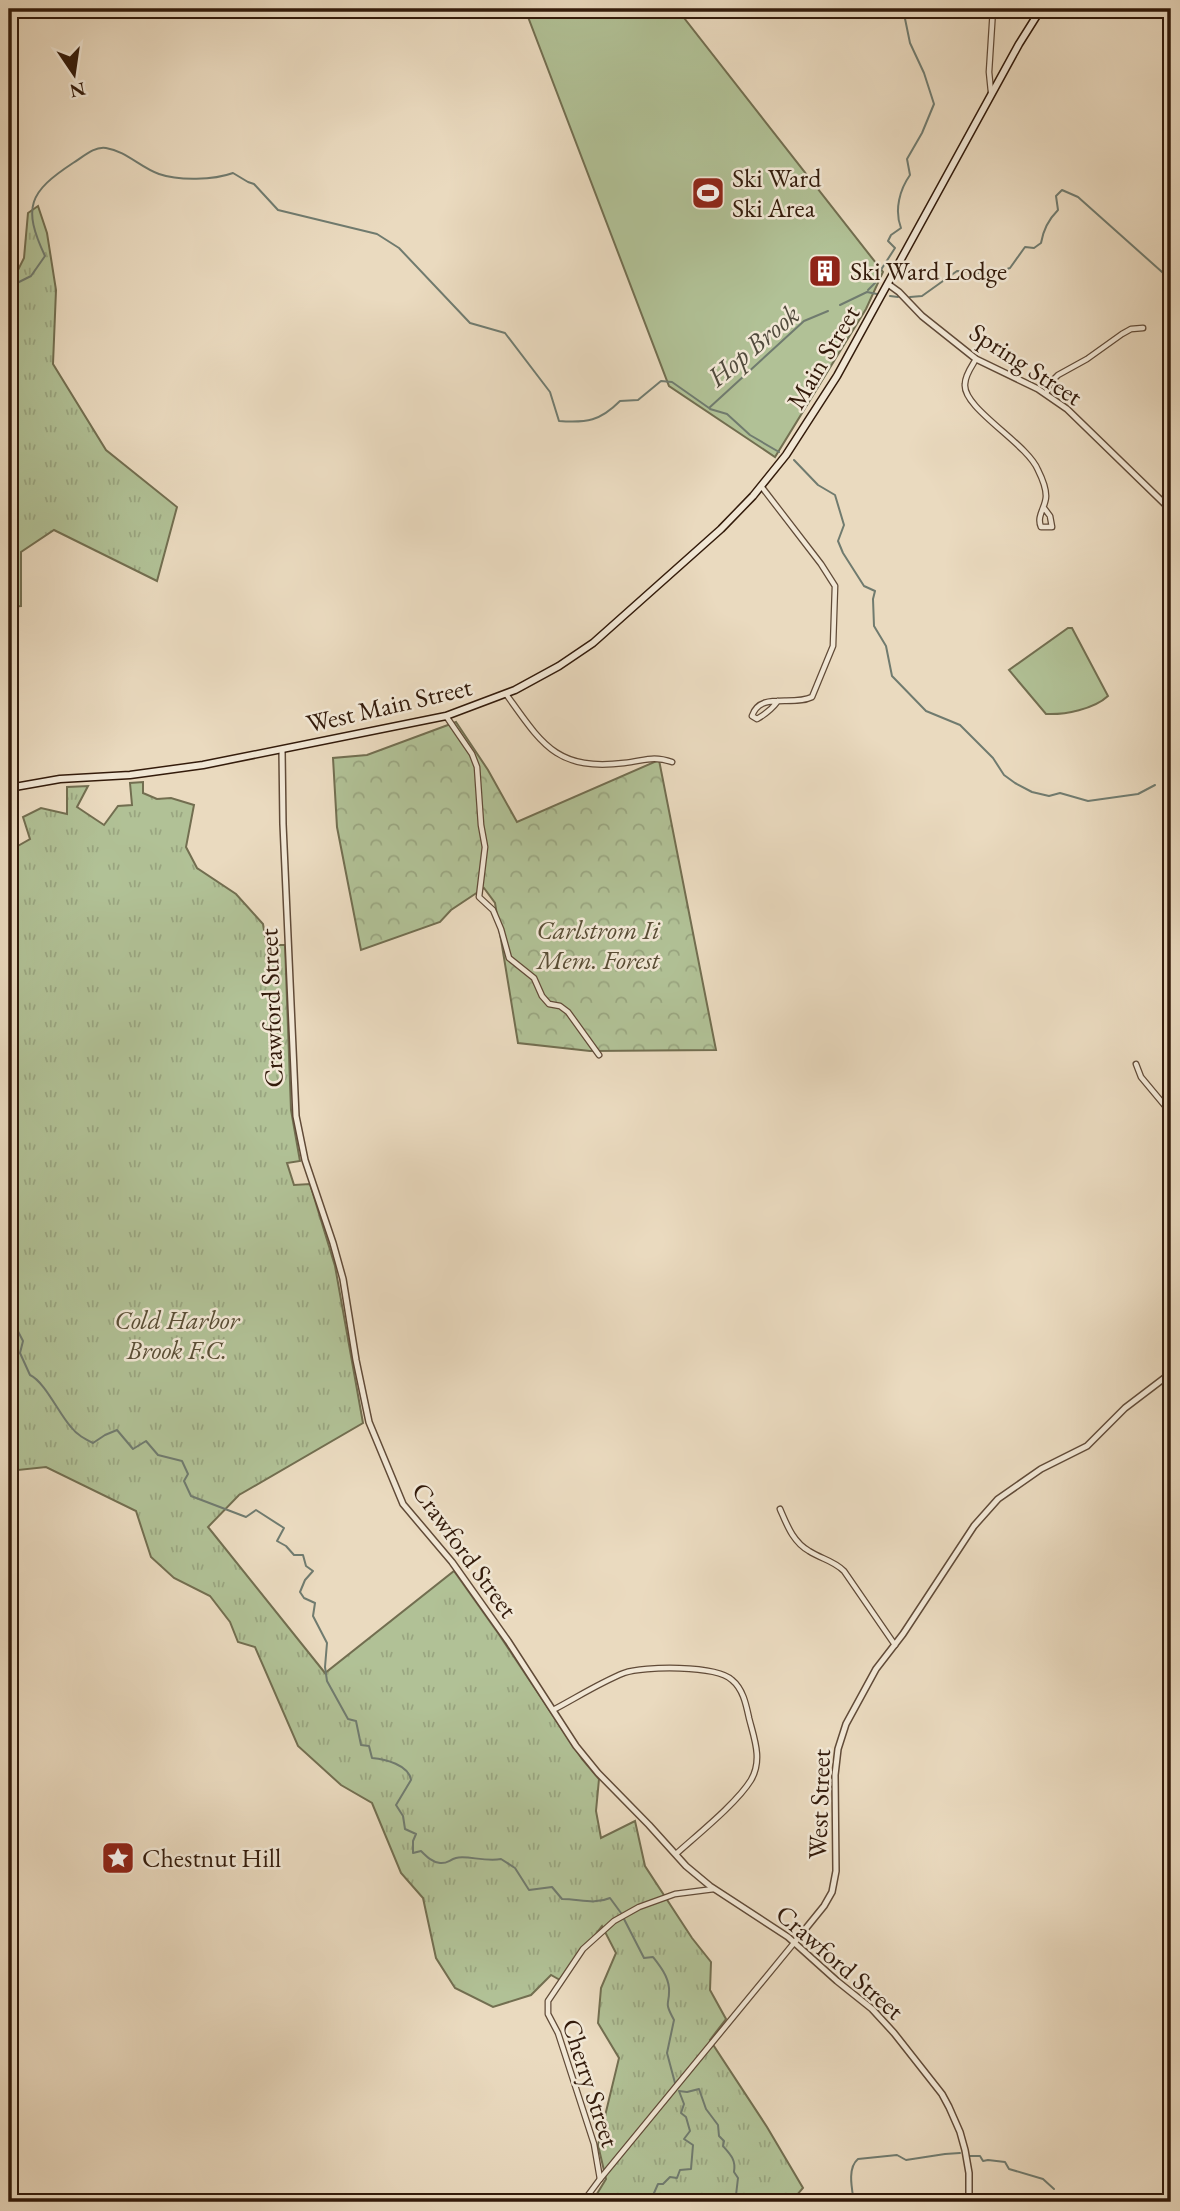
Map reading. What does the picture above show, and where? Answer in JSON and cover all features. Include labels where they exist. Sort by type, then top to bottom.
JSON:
[{"type":"main road","name":"Main Street","points":[[721,529],[786,455],[822,400],[1041,9]]},
{"type":"main road","name":"West Main Street","points":[[9,788],[60,779],[172,771],[446,716],[506,694],[559,666],[593,643],[721,529]]},
{"type":"street","points":[[992,94],[989,72],[993,9]]},
{"type":"street","name":"Spring Street","points":[[888,284],[922,316],[976,359],[1046,394],[1067,409],[1171,510]]},
{"type":"street","points":[[1046,394],[1058,375],[1131,329],[1143,328]]},
{"type":"street","points":[[976,359],[965,380],[965,391],[976,406],[1035,463],[1044,483],[1044,508]]},
{"type":"street","points":[[761,486],[835,586],[833,646],[812,696],[797,702],[778,701],[769,701],[758,705],[752,716],[757,719],[763,716],[778,701]]},
{"type":"street","points":[[506,694],[540,740],[561,757],[596,763],[626,763],[656,757],[672,762]]},
{"type":"street","points":[[446,716],[472,754],[477,767],[485,847],[479,897],[493,910],[509,958],[534,978],[549,1004],[560,1006],[568,1012],[599,1055]]},
{"type":"street","name":"Crawford Street","points":[[282,750],[294,1103],[304,1160],[343,1279],[369,1422],[403,1504],[452,1562],[592,1767],[686,1866],[794,1943],[881,2018],[942,2094],[960,2132],[965,2150],[969,2173],[969,2202]]},
{"type":"street","points":[[1136,1065],[1141,1077],[1171,1113]]},
{"type":"street","name":"West Street","points":[[583,2202],[827,1902],[834,1886],[836,1866],[835,1768],[841,1736],[876,1669],[895,1645],[974,1526],[998,1499],[1041,1469],[1087,1446],[1125,1408],[1171,1373]]},
{"type":"street","points":[[780,1509],[788,1529],[799,1544],[837,1564],[844,1571],[895,1645]]},
{"type":"street","points":[[553,1710],[612,1678],[640,1669],[717,1672],[735,1682],[745,1702],[756,1743],[755,1773],[733,1801],[676,1854]]},
{"type":"street","name":"Cherry Street","points":[[600,2179],[594,2144],[558,2034],[548,2014],[548,2000],[583,1949],[614,1920],[665,1898],[685,1892],[715,1889]]},
{"type":"green space","name":"Ski Ward Ski Area","points":[[525,9],[677,9],[883,272],[866,309],[775,457],[669,386]]},
{"type":"green space","points":[[38,206],[47,233],[56,290],[53,364],[106,450],[177,507],[157,581],[54,530],[21,552],[21,606],[9,607],[9,276],[16,274],[24,258],[28,213]]},
{"type":"green space","points":[[1068,628],[1072,628],[1108,696],[1079,710],[1046,714],[1009,670]]},
{"type":"green space","name":"Carlstrom Ii Mem. Forest","points":[[456,722],[488,770],[517,822],[659,760],[716,1050],[590,1051],[518,1043],[495,903],[484,888],[451,910],[440,922],[361,950],[337,827],[333,758],[367,755]]},
{"type":"green space","name":"Cold Harbor Brook F.C.","points":[[143,782],[143,793],[157,799],[171,798],[194,805],[186,847],[197,868],[236,894],[263,924],[265,936],[274,945],[285,945],[291,1110],[300,1161],[287,1163],[294,1185],[310,1184],[335,1266],[363,1423],[239,1495],[208,1527],[325,1673],[454,1571],[582,1759],[599,1779],[596,1811],[601,1838],[635,1821],[645,1866],[711,1962],[710,1990],[726,2019],[710,2040],[803,2188],[791,2202],[592,2202],[606,2179],[598,2145],[619,2058],[598,2023],[601,1988],[616,1953],[602,1926],[560,1980],[551,1975],[531,1995],[493,2007],[455,1988],[436,1958],[423,1898],[401,1873],[372,1803],[341,1785],[298,1746],[255,1647],[238,1642],[230,1622],[210,1596],[174,1578],[151,1557],[136,1511],[46,1467],[9,1471],[9,851],[30,839],[23,817],[41,808],[67,814],[67,787],[88,786],[77,807],[104,825],[118,806],[132,805],[130,783]]},
{"type":"waterway","points":[[877,276],[895,248],[888,241],[891,235],[901,228],[898,207],[903,187],[910,175],[907,159],[934,104],[910,43],[903,9]]},
{"type":"waterway","name":"Hop Brook","points":[[15,284],[31,276],[45,256],[33,225],[32,213],[39,192],[58,173],[89,152],[106,148],[120,152],[152,171],[176,178],[196,179],[233,173],[254,184],[278,210],[377,234],[399,248],[470,323],[505,333],[550,392],[559,421],[578,422],[599,417],[620,401],[638,400],[661,381],[672,382],[709,408],[804,321],[828,311]]},
{"type":"waterway","name":"Hop Brook","points":[[910,297],[922,296],[957,271],[992,274],[1010,268],[1025,247],[1034,248],[1041,243],[1047,225],[1058,210],[1056,196],[1062,190],[1078,197],[1171,280]]},
{"type":"waterway","points":[[868,290],[875,283]]},
{"type":"waterway","name":"Hop Brook","points":[[840,305],[867,292],[877,294]]},
{"type":"waterway","name":"Hop Brook","points":[[890,296],[898,297]]},
{"type":"waterway","points":[[710,409],[727,414],[750,435],[779,452]]},
{"type":"waterway","points":[[794,460],[818,485],[835,495],[844,525],[838,541],[864,586],[875,591],[874,626],[886,646],[892,676],[926,711],[960,725],[993,758],[1004,775],[1032,792],[1049,796],[1060,793],[1088,801],[1138,794],[1155,785]]},
{"type":"waterway","points":[[1166,778],[1171,775]]},
{"type":"waterway","points":[[9,1314],[23,1341],[20,1353],[30,1375],[41,1384],[78,1435],[93,1443],[117,1430],[133,1449],[146,1441],[158,1455],[182,1461],[188,1474],[184,1481],[191,1496],[246,1517],[256,1510],[284,1528],[277,1541],[294,1555],[303,1555],[306,1566],[313,1571],[300,1592],[304,1598],[315,1603],[313,1616],[327,1643],[327,1681],[348,1719],[356,1721],[361,1745],[369,1746],[372,1758],[396,1764],[406,1770],[411,1780],[396,1805],[403,1816],[405,1829],[416,1834],[413,1853],[421,1851],[440,1863],[460,1857],[501,1859],[515,1868],[529,1890],[552,1887],[562,1899],[593,1901],[610,1898],[621,1913]]},
{"type":"waterway","points":[[624,1919],[644,1958],[653,1957],[667,1979],[668,2006],[674,2020],[667,2053],[675,2083]]},
{"type":"waterway","points":[[650,2202],[658,2184],[663,2184],[670,2177],[677,2178],[680,2170],[691,2169],[693,2145],[684,2139],[690,2131],[686,2117],[681,2113],[684,2104],[679,2091],[699,2089],[706,2109],[718,2125],[719,2136],[724,2141],[723,2146],[734,2161],[734,2172],[738,2178],[736,2195],[731,2202]]},
{"type":"waterway","points":[[854,2202],[851,2173],[858,2159],[897,2155],[906,2160],[960,2153]]},
{"type":"waterway","points":[[970,2156],[980,2156],[983,2161],[1005,2162],[1009,2169],[1043,2179],[1054,2189]]},
{"type":"waterway","points":[[1061,2195],[1074,2202]]},
{"type":"place","name":"Ski Ward Ski Area","points":[[708,193]]},
{"type":"place","name":"Ski Ward Lodge","points":[[825,271]]},
{"type":"place","name":"Chestnut Hill","points":[[118,1858]]}]
